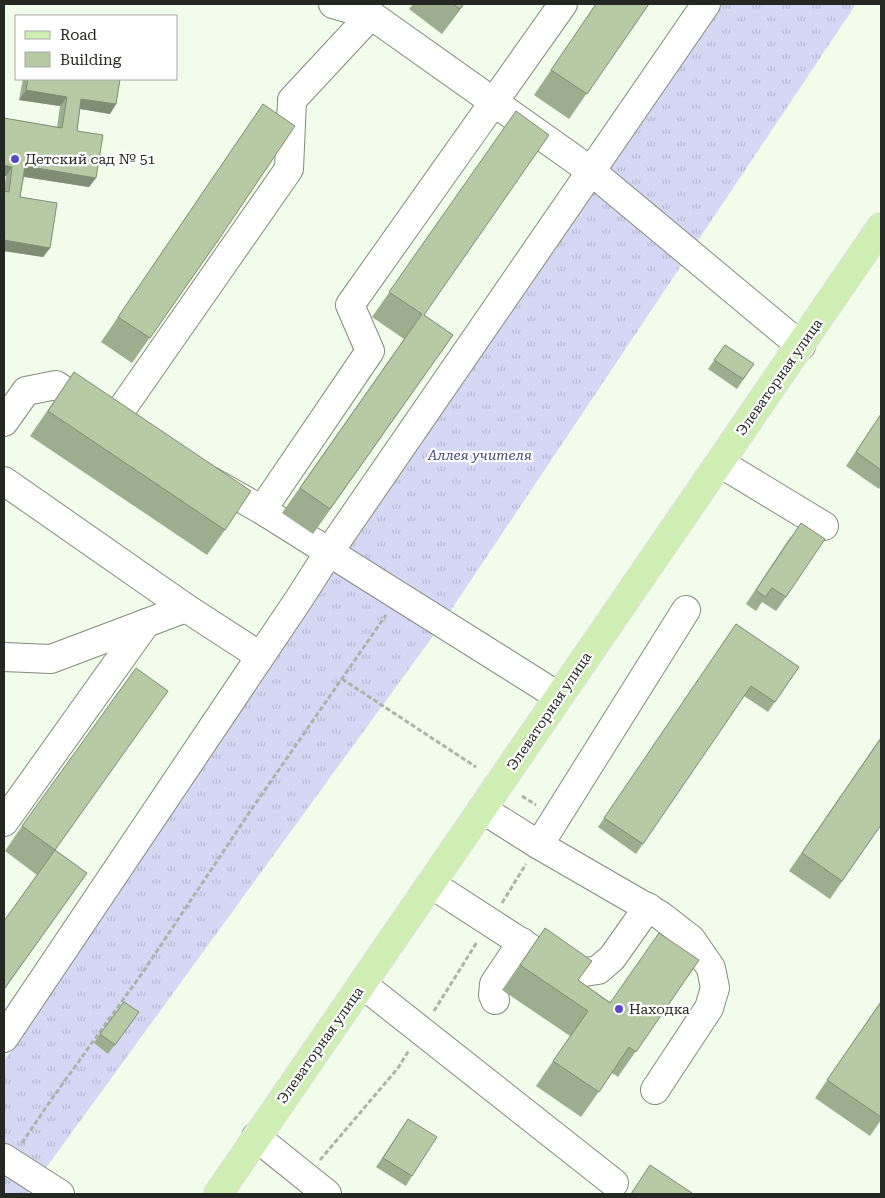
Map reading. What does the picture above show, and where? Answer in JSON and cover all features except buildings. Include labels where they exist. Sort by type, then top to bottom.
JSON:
[{"type":"main road","name":"Элеваторная улица","points":[[218,1194],[881,227]]},
{"type":"lane","points":[[333,4],[365,9],[591,171],[800,346]]},
{"type":"lane","points":[[262,510],[370,351],[350,305],[563,4]]},
{"type":"lane","points":[[4,1038],[329,552],[706,4]]},
{"type":"lane","points":[[112,423],[289,169],[292,100],[365,9]]},
{"type":"lane","points":[[4,422],[26,391],[56,385],[112,423],[137,437]]},
{"type":"lane","points":[[720,463],[824,526]]},
{"type":"lane","points":[[187,466],[262,510],[558,696]]},
{"type":"lane","points":[[4,481],[186,608],[260,656]]},
{"type":"lane","points":[[4,657],[51,659],[186,608]]},
{"type":"lane","points":[[539,845],[686,610]]},
{"type":"lane","points":[[4,822],[146,623]]},
{"type":"lane","points":[[482,809],[539,845],[660,915],[690,939],[711,968],[715,988],[709,1008],[655,1090]]},
{"type":"lane","points":[[431,884],[550,961],[585,972],[598,970],[612,958],[648,907]]},
{"type":"lane","points":[[495,1000],[494,984],[522,942]]},
{"type":"lane","points":[[362,984],[614,1183]]},
{"type":"lane","points":[[256,1137],[327,1194]]},
{"type":"lane","points":[[8,1166],[60,1194]]},
{"type":"path","points":[[8,1166],[51,1100],[143,972],[251,810],[399,596]]},
{"type":"path","points":[[342,678],[476,767]]},
{"type":"green space","name":"Аллея учителя","points":[[713,4],[856,4],[441,625],[27,1194],[4,1194],[4,1061],[315,599],[420,436]]},
{"type":"place","name":"Детский сад № 51","points":[[15,159]]},
{"type":"place","name":"Находка","points":[[619,1009]]}]
